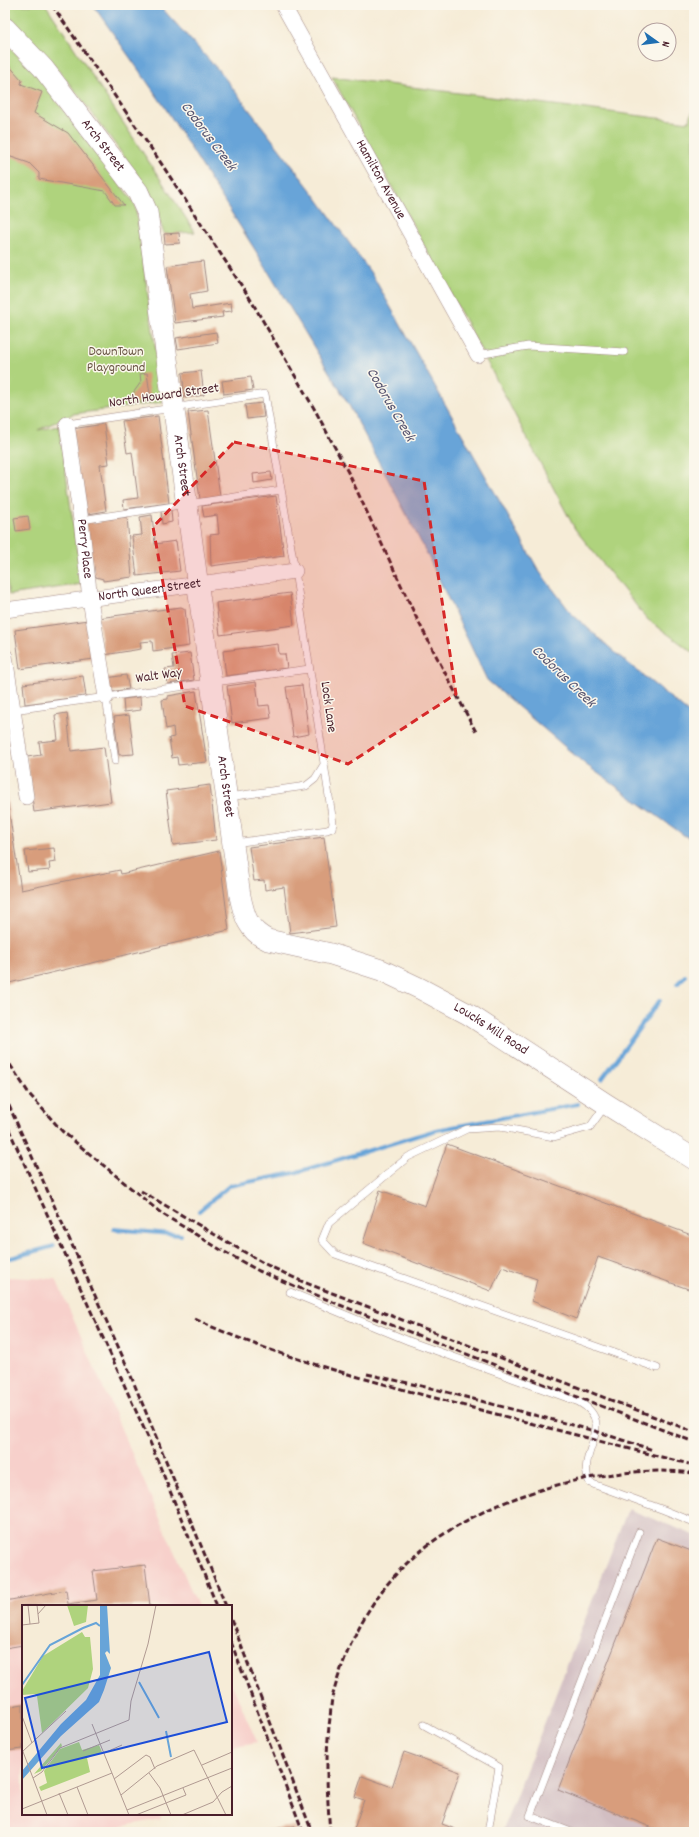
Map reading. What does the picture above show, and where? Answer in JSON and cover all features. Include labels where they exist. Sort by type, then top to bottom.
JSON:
[{"type":"street","name":"Hamilton Avenue","points":[[283,5],[478,355]]},
{"type":"street","name":"Arch Street","points":[[5,28],[43,68],[143,201],[147,212],[175,407],[186,505],[232,844],[244,915],[252,929],[260,936],[268,940]]},
{"type":"street","name":"Perry Place","points":[[66,424],[81,520],[90,599],[106,697]]},
{"type":"street","name":"North Queen Street","points":[[5,610],[295,571]]},
{"type":"street","points":[[5,656],[26,798]]},
{"type":"street","name":"Loucks Mill Road","points":[[268,940],[331,954],[374,968],[421,989],[468,1014],[606,1104],[694,1159]]},
{"type":"lane","points":[[478,355],[528,346],[624,352]]},
{"type":"lane","name":"North Howard Street","points":[[66,424],[266,394]]},
{"type":"lane","name":"Lock Lane","points":[[232,844],[332,828],[295,571],[280,490],[266,394]]},
{"type":"lane","points":[[81,520],[280,490]]},
{"type":"lane","name":"Walt Way","points":[[13,710],[309,669]]},
{"type":"lane","points":[[106,697],[115,761]]},
{"type":"lane","points":[[226,798],[306,786],[315,779],[323,766]]},
{"type":"lane","points":[[606,1104],[590,1127],[554,1137],[500,1127],[467,1129],[414,1154],[408,1157],[329,1222],[322,1240],[335,1254],[657,1368]]},
{"type":"lane","points":[[290,1292],[409,1341],[579,1402],[592,1411],[596,1426],[585,1470],[590,1483],[694,1522]]},
{"type":"lane","points":[[572,1832],[530,1816],[639,1532]]},
{"type":"lane","points":[[424,1725],[499,1767],[488,1832]]},
{"type":"highlighted area","points":[[234,442],[424,481],[456,694],[348,764],[185,706],[153,527]]},
{"type":"shaded area","points":[[5,1277],[56,1279],[198,1605],[22,1605],[22,1815],[160,1815],[161,1819],[90,1832],[5,1832]]},
{"type":"shaded area","points":[[628,1509],[694,1535],[694,1832],[502,1832]]},
{"type":"shaded area","points":[[232,1684],[257,1742],[232,1747]]},
{"type":"green space","points":[[5,5],[46,5],[195,232],[164,234],[148,189],[81,98],[45,54],[5,14]]},
{"type":"green space","name":"DownTown Playground","points":[[5,42],[35,73],[135,204],[163,402],[73,414],[38,430],[59,426],[82,584],[9,595],[5,571]]},
{"type":"green space","points":[[332,77],[689,122],[690,115],[694,110],[694,653],[647,619],[575,529],[466,322]]},
{"type":"water","name":"Codorus Creek","points":[[93,5],[159,5],[221,73],[317,198],[373,276],[539,571],[572,614],[618,655],[694,717],[694,839],[685,836],[585,764],[487,680],[426,552],[349,405],[257,253],[164,106]]},
{"type":"building","points":[[5,61],[22,80],[21,84],[42,92],[34,113],[68,133],[124,205],[115,205],[105,191],[39,179],[39,173],[29,163],[5,155]]},
{"type":"building","points":[[179,233],[180,243],[165,244],[164,234]]},
{"type":"building","points":[[203,261],[207,291],[190,294],[192,309],[231,303],[232,311],[222,312],[223,317],[175,323],[167,266]]},
{"type":"building","points":[[216,332],[218,343],[178,349],[176,338]]},
{"type":"building","points":[[201,371],[204,395],[185,398],[182,373]]},
{"type":"building","points":[[147,373],[151,401],[132,403],[131,396],[141,382],[140,374]]},
{"type":"building","points":[[251,377],[253,390],[224,394],[222,381]]},
{"type":"building","points":[[262,403],[264,417],[247,419],[245,405]]},
{"type":"building","points":[[208,410],[220,496],[200,499],[188,412]]},
{"type":"building","points":[[158,416],[169,503],[124,509],[123,500],[138,498],[132,452],[127,453],[122,421]]},
{"type":"building","points":[[104,424],[109,464],[100,465],[106,511],[83,515],[72,429]]},
{"type":"building","points":[[271,472],[272,480],[254,483],[253,474]]},
{"type":"building","points":[[276,496],[284,556],[211,566],[210,535],[219,534],[217,515],[204,517],[202,506]]},
{"type":"building","points":[[171,510],[172,522],[162,524],[161,511]]},
{"type":"building","points":[[152,515],[155,544],[176,541],[180,571],[137,576],[132,536],[142,535],[140,517]]},
{"type":"building","points":[[28,516],[30,529],[16,531],[14,518]]},
{"type":"building","points":[[127,517],[132,577],[103,581],[103,579],[96,577],[94,574],[84,522]]},
{"type":"building","points":[[290,593],[294,625],[220,635],[216,603]]},
{"type":"building","points":[[181,607],[185,609],[189,646],[153,651],[152,641],[140,642],[141,649],[104,655],[98,618]]},
{"type":"building","points":[[88,620],[94,659],[20,669],[15,630]]},
{"type":"building","points":[[278,644],[279,654],[285,654],[287,668],[226,676],[223,651]]},
{"type":"building","points":[[190,653],[194,680],[168,684],[165,669],[174,668],[172,655]]},
{"type":"building","points":[[126,675],[129,689],[109,692],[107,678]]},
{"type":"building","points":[[83,676],[86,696],[25,704],[23,684]]},
{"type":"building","points":[[256,682],[259,706],[269,705],[271,718],[232,723],[227,686]]},
{"type":"building","points":[[302,685],[309,734],[293,737],[286,687]]},
{"type":"building","points":[[196,691],[207,762],[178,765],[177,757],[172,758],[169,738],[174,737],[173,727],[166,729],[162,700],[168,699],[168,696]]},
{"type":"building","points":[[140,697],[141,710],[124,712],[123,699]]},
{"type":"building","points":[[67,713],[71,751],[104,747],[111,802],[34,812],[27,757],[41,755],[39,742],[58,740],[55,715]]},
{"type":"building","points":[[129,715],[134,754],[119,755],[114,717]]},
{"type":"building","points":[[210,785],[216,840],[173,845],[166,791]]},
{"type":"building","points":[[5,786],[21,890],[120,870],[121,874],[219,851],[229,930],[5,984]]},
{"type":"building","points":[[324,837],[336,927],[290,933],[284,887],[265,890],[264,880],[254,881],[249,847]]},
{"type":"building","points":[[54,848],[56,862],[49,863],[50,870],[28,872],[25,851]]},
{"type":"building","points":[[447,1144],[694,1236],[694,1291],[598,1257],[576,1319],[532,1301],[537,1279],[502,1267],[491,1291],[363,1243],[380,1190],[425,1206]]},
{"type":"building","points":[[657,1538],[694,1552],[694,1832],[663,1832],[558,1790]]},
{"type":"building","points":[[145,1565],[150,1605],[22,1605],[22,1645],[5,1648],[5,1601],[66,1590],[68,1604],[97,1600],[93,1571]]},
{"type":"building","points":[[22,1704],[22,1749],[5,1751],[5,1707]]},
{"type":"building","points":[[404,1752],[460,1772],[442,1824],[463,1832],[353,1832],[364,1800],[355,1797],[362,1776],[392,1787]]},
{"type":"building","points":[[295,1826],[297,1832],[259,1832],[259,1831]]},
{"type":"waterway","points":[[677,984],[685,976]]},
{"type":"waterway","points":[[602,1079],[660,1000]]},
{"type":"waterway","points":[[199,1211],[229,1186],[294,1173],[436,1130],[578,1104]]},
{"type":"waterway","points":[[114,1229],[181,1235]]},
{"type":"waterway","points":[[5,1258],[11,1258],[54,1246]]},
{"type":"railway","points":[[52,5],[157,157],[249,297],[315,410],[350,476],[417,619],[477,734]]},
{"type":"railway","points":[[5,1057],[30,1095],[62,1131],[161,1213],[221,1250],[259,1271],[340,1305],[694,1442]]},
{"type":"railway","points":[[5,1097],[126,1364],[226,1605]]},
{"type":"railway","points":[[5,1121],[150,1442],[217,1605]]},
{"type":"railway","points":[[141,1191],[263,1263],[301,1281],[694,1432]]},
{"type":"railway","points":[[195,1319],[249,1342],[304,1361],[416,1393],[689,1464]]},
{"type":"railway","points":[[367,1374],[435,1389],[595,1431],[653,1450]]},
{"type":"railway","points":[[330,1832],[327,1761],[328,1732],[333,1694],[339,1674],[361,1624],[380,1593],[404,1566],[432,1542],[464,1522],[500,1504],[539,1490],[579,1480],[618,1473],[657,1471],[694,1473]]},
{"type":"railway","points":[[232,1622],[312,1832]]},
{"type":"railway","points":[[232,1645],[303,1832]]}]
